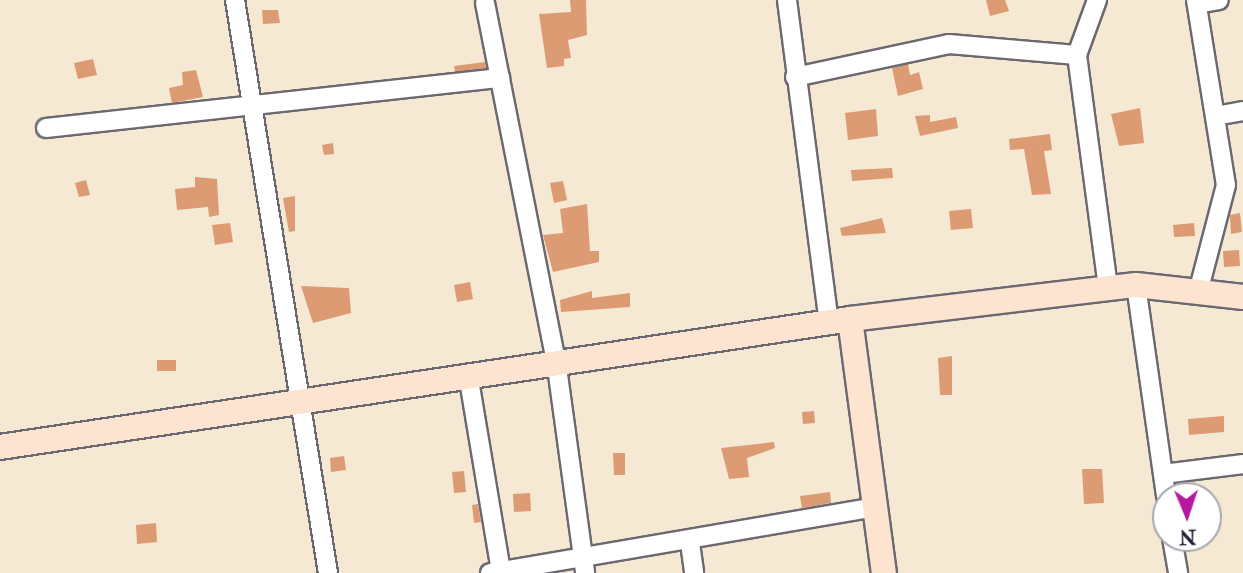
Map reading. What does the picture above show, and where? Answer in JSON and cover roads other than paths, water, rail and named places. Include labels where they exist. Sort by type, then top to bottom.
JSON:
[{"type":"main road","points":[[0,447],[556,360],[1108,288],[1136,285],[1199,289],[1243,297]]},
{"type":"main road","points":[[839,321],[876,507],[884,573]]},
{"type":"street","points":[[236,0],[328,573]]},
{"type":"street","points":[[787,0],[795,76],[839,321]]},
{"type":"street","points":[[1097,0],[1077,55],[1108,288]]},
{"type":"street","points":[[1199,289],[1226,185],[1196,2],[1219,0]]},
{"type":"street","points":[[485,4],[556,360],[584,566]]},
{"type":"street","points":[[795,76],[949,44],[1077,55]]},
{"type":"street","points":[[46,128],[500,78]]},
{"type":"street","points":[[1215,116],[1243,111]]},
{"type":"street","points":[[1136,285],[1164,482]]},
{"type":"street","points":[[468,374],[495,572],[584,566],[876,507]]},
{"type":"street","points":[[1163,474],[1243,464]]},
{"type":"street","points":[[690,543],[694,573]]},
{"type":"street","points":[[1174,552],[1178,573]]}]
